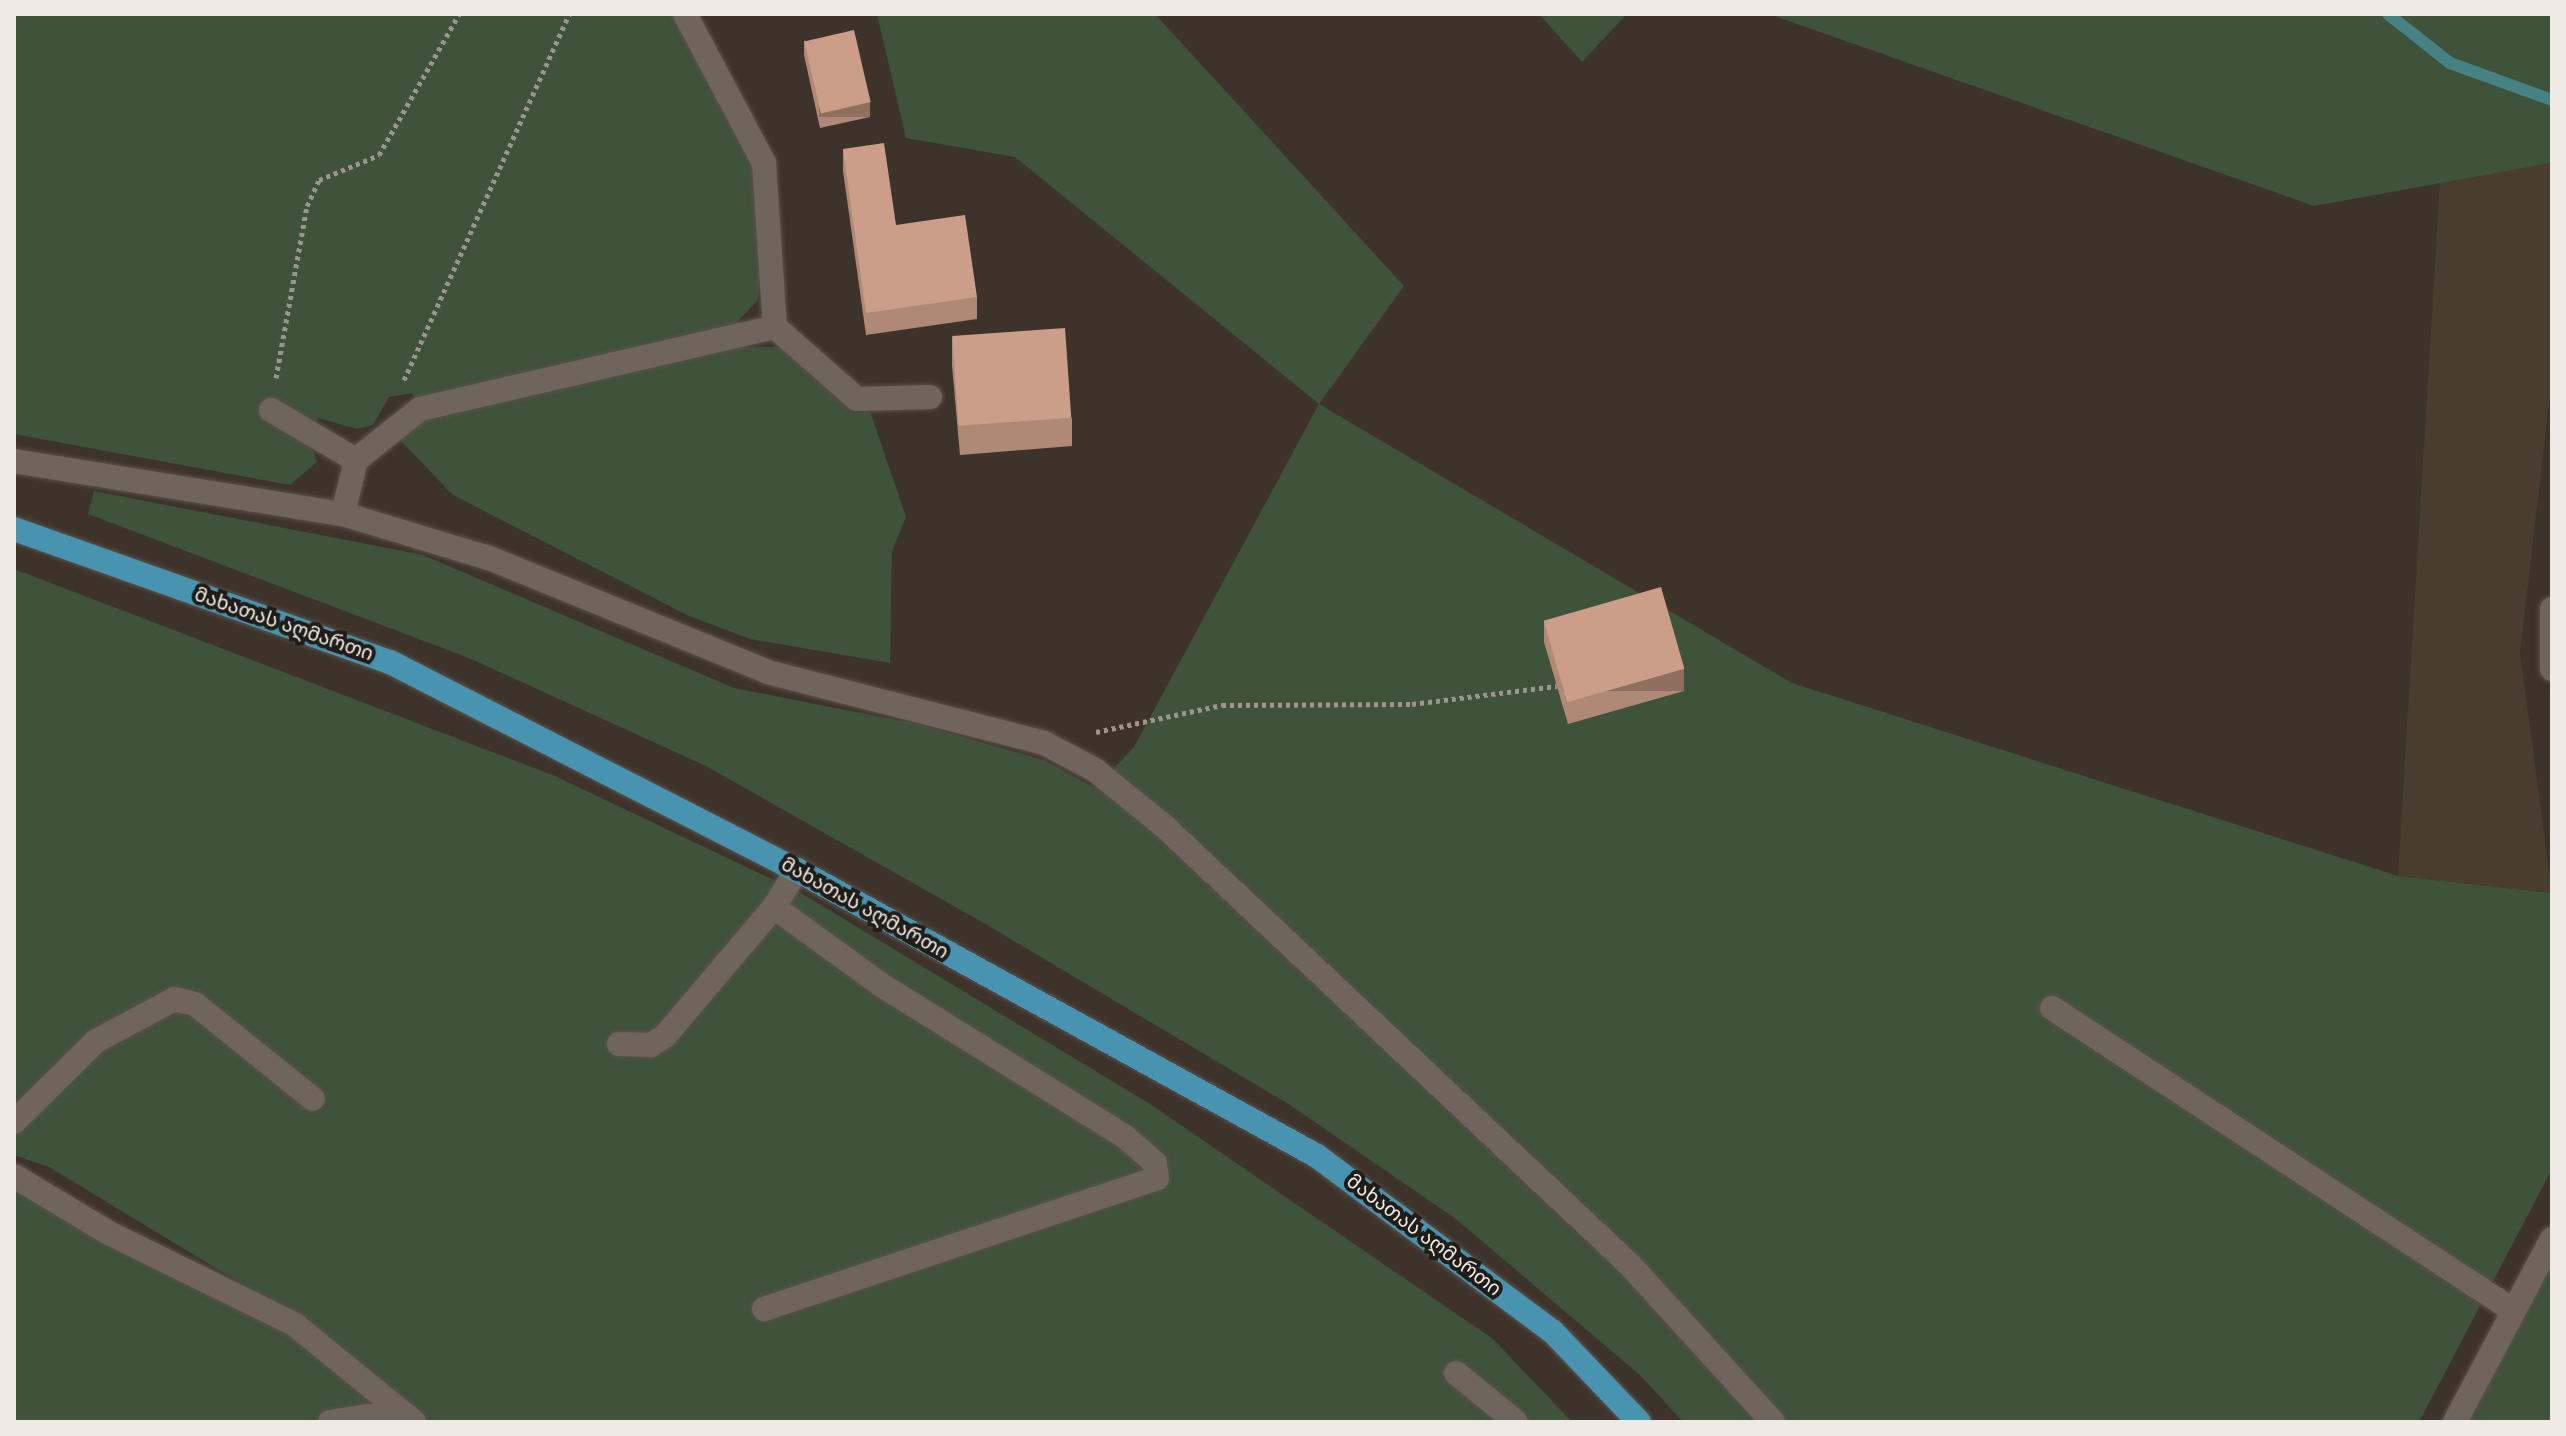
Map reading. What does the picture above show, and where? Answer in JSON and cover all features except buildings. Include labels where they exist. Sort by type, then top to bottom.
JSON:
[{"type":"main road","name":"მახათას აღმართი","points":[[14,529],[390,662],[797,870],[1317,1156],[1552,1331],[1639,1422]]},
{"type":"street","points":[[685,14],[764,163],[775,327],[857,399],[930,397]]},
{"type":"street","points":[[343,514],[356,460],[420,409],[775,327]]},
{"type":"street","points":[[271,410],[356,460]]},
{"type":"street","points":[[14,461],[343,514],[489,558],[768,672],[1044,743],[1095,770],[1164,826],[1630,1265],[1773,1422]]},
{"type":"street","points":[[2552,609],[2552,669]]},
{"type":"street","points":[[619,1044],[651,1045],[665,1036],[774,907],[797,870]]},
{"type":"street","points":[[764,1309],[1157,1178],[1155,1163],[1124,1136],[880,984],[774,907]]},
{"type":"street","points":[[14,1122],[96,1041],[175,999],[195,1004],[313,1099]]},
{"type":"street","points":[[2052,1008],[2514,1311]]},
{"type":"street","points":[[14,1176],[109,1233],[294,1324],[407,1416]]},
{"type":"street","points":[[2455,1422],[2552,1239]]},
{"type":"street","points":[[1456,1373],[1516,1422]]},
{"type":"street","points":[[330,1422],[407,1416]]},
{"type":"path","points":[[271,410],[307,206],[319,180],[379,155],[459,14]]},
{"type":"path","points":[[404,421],[407,367],[569,14]]},
{"type":"path","points":[[1044,743],[1222,705],[1412,704],[1557,686]]},
{"type":"shaded area","points":[[2552,163],[2552,377],[2520,653],[2552,893],[2398,876],[2440,182]]},
{"type":"green space","points":[[14,14],[676,14],[752,152],[763,268],[757,301],[732,327],[417,402],[412,393],[389,397],[373,425],[357,429],[318,418],[308,438],[317,462],[290,485],[14,434]]},
{"type":"green space","points":[[877,14],[1155,14],[1404,286],[1319,404],[1015,157],[906,138]]},
{"type":"green space","points":[[1539,14],[1627,14],[1582,62]]},
{"type":"green space","points":[[1769,14],[2552,14],[2552,163],[2314,206]]},
{"type":"green space","points":[[717,347],[778,347],[813,370],[853,413],[870,411],[906,517],[892,551],[890,663],[750,639],[687,615],[453,495],[398,438],[426,420]]},
{"type":"green space","points":[[1319,404],[1792,683],[2398,876],[2552,893],[2552,1169],[2419,1422],[1683,1422],[1641,1376],[1456,1219],[1290,1105],[982,922],[706,766],[469,658],[88,514],[94,491],[423,555],[734,688],[917,724],[1044,760],[1095,788],[1134,747]]},
{"type":"green space","points":[[14,569],[555,776],[801,893],[1150,1104],[1493,1339],[1572,1422],[14,1422],[14,1188],[170,1277],[185,1270],[234,1294],[242,1284],[49,1167],[14,1155]]},
{"type":"green space","points":[[2552,1239],[2552,1422],[2455,1422]]},
{"type":"waterway","points":[[2388,14],[2450,63],[2552,100]]}]
